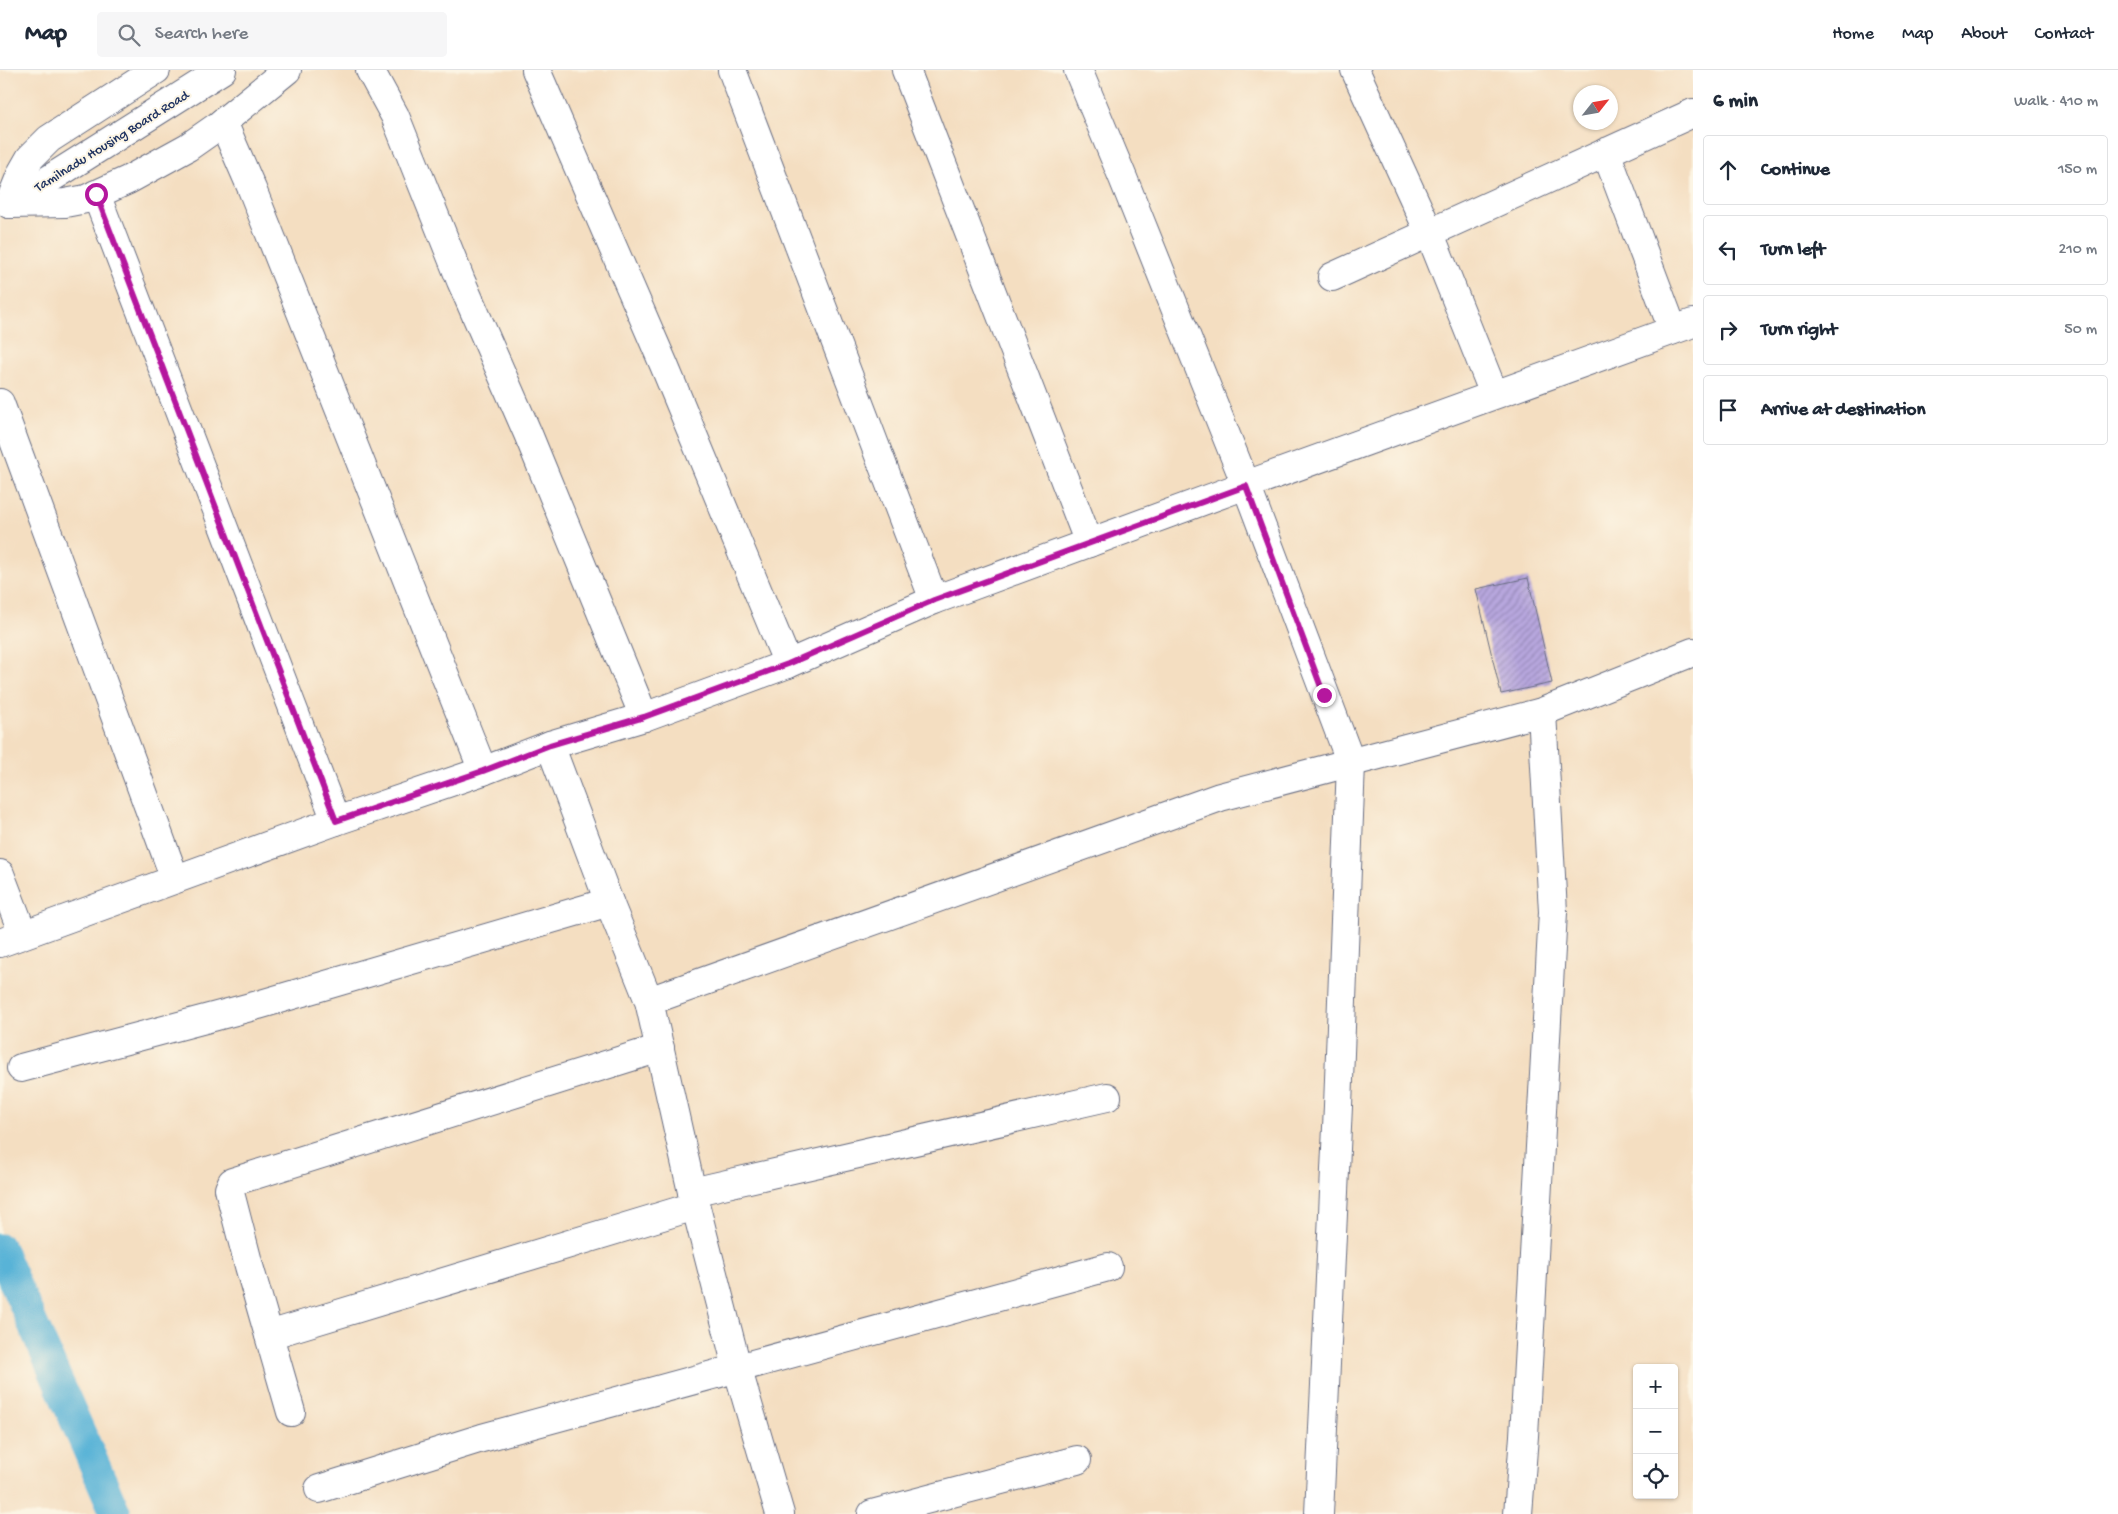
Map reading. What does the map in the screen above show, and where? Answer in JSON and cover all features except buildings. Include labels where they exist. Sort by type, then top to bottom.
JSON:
[{"type":"street","points":[[156,70],[49,139],[30,158],[5,207],[65,203],[96,194],[159,164],[188,147],[223,122],[287,70]]},
{"type":"street","name":"Tamilnadu Housing Board Road","points":[[5,207],[222,70]]},
{"type":"street","points":[[370,70],[395,116],[461,281],[528,434],[644,717]]},
{"type":"street","points":[[536,70],[664,365],[788,664]]},
{"type":"street","points":[[732,70],[934,600]]},
{"type":"street","points":[[906,70],[1089,543]]},
{"type":"street","points":[[1078,70],[1246,486],[1351,763],[1338,1115],[1319,1514]]},
{"type":"street","points":[[1355,70],[1430,234],[1494,394]]},
{"type":"street","points":[[1332,277],[1693,113]]},
{"type":"street","points":[[223,122],[260,207],[483,771]]},
{"type":"street","points":[[0,874],[12,938],[336,821],[483,771],[550,745],[644,717],[788,664],[934,600],[1683,326],[1606,152]]},
{"type":"street","points":[[96,194],[336,821]]},
{"type":"street","points":[[0,404],[174,879]]},
{"type":"street","points":[[649,1001],[1220,797],[1542,712],[1693,652]]},
{"type":"street","points":[[1518,1514],[1553,912],[1542,712]]},
{"type":"street","points":[[550,745],[609,902],[649,1001],[694,1199],[737,1367],[780,1514]]},
{"type":"street","points":[[22,1068],[258,1005],[609,902]]},
{"type":"street","points":[[291,1412],[229,1189],[234,1180],[660,1048]]},
{"type":"street","points":[[269,1335],[694,1199],[1107,1096]]},
{"type":"street","points":[[319,1489],[482,1438],[1108,1267]]},
{"type":"street","points":[[872,1514],[1077,1460]]},
{"type":"waterway","points":[[0,1249],[116,1514]]},
{"type":"route","points":[[96,194],[336,821],[483,771],[550,745],[644,717],[788,664],[934,600],[1246,486],[1324,695]]}]
